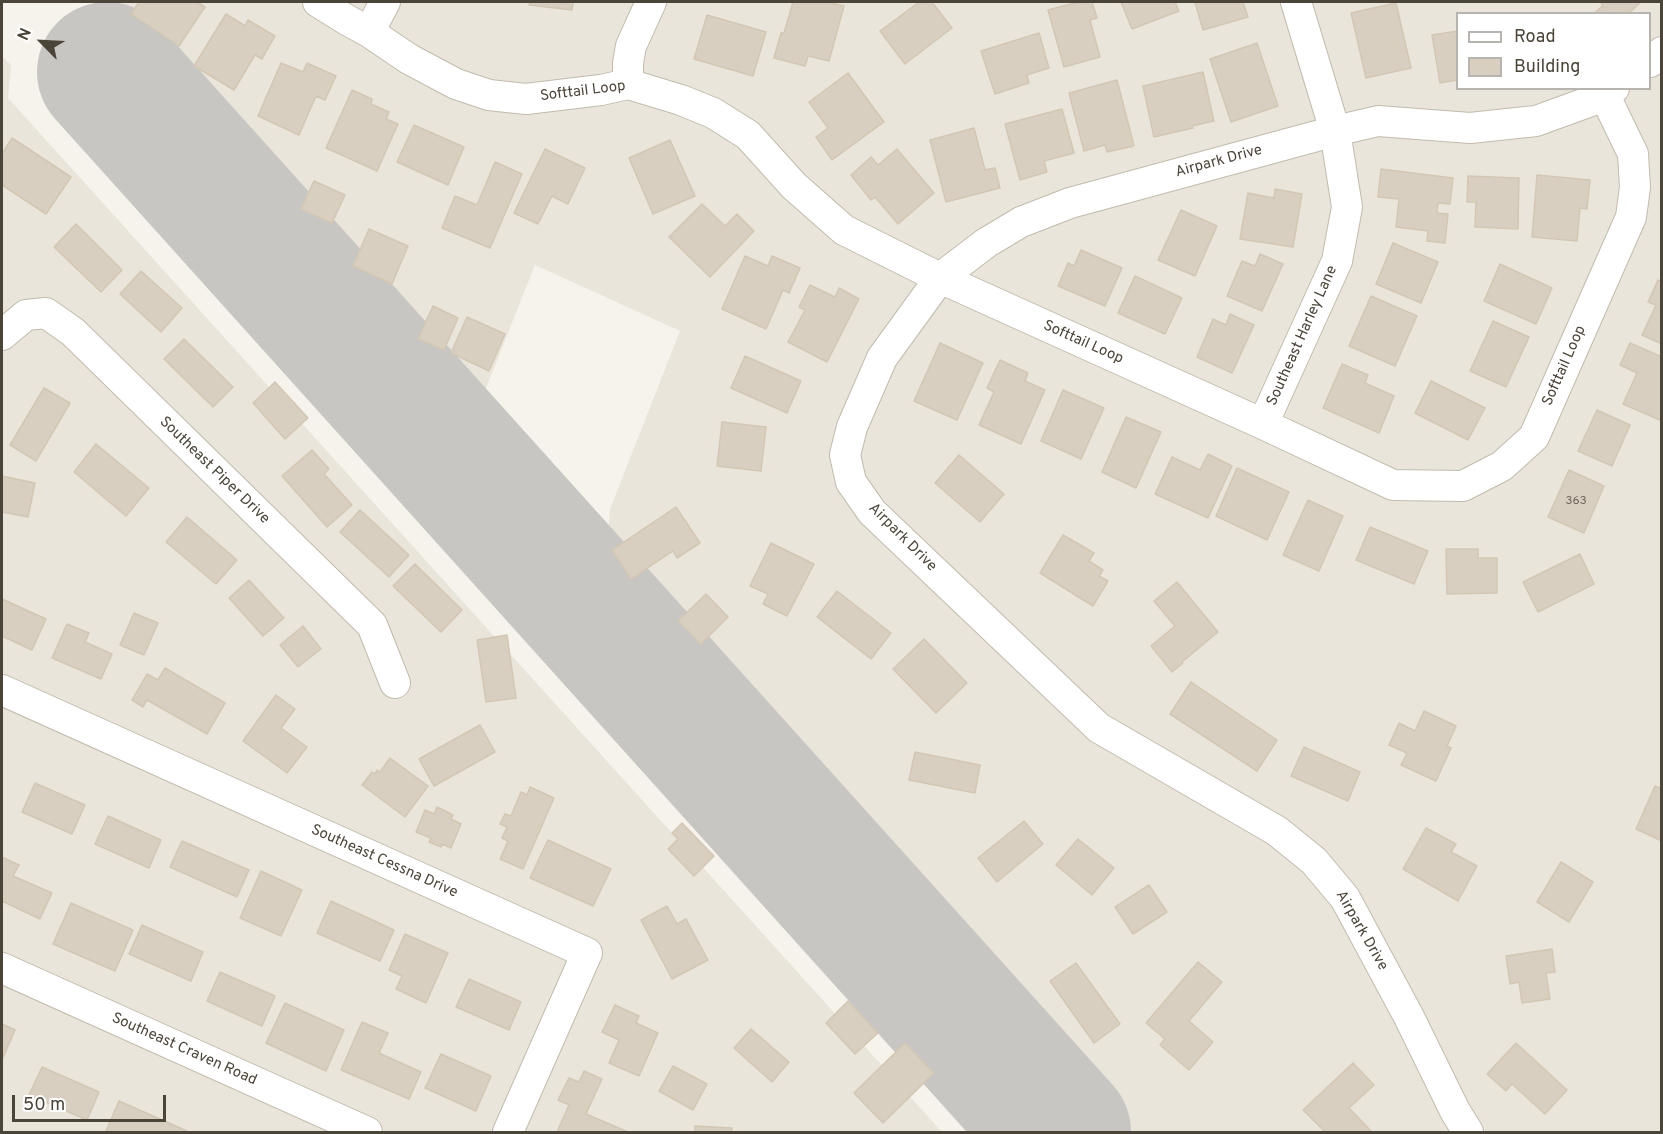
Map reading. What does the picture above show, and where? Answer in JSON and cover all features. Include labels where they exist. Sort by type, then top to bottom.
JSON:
[{"type":"street","name":"Softtail Loop","points":[[318,2],[410,59],[456,84],[489,95],[526,99],[601,90],[628,84],[681,100],[713,113],[748,135],[794,186],[844,230],[939,278],[1393,485],[1463,486],[1502,466],[1534,437],[1630,217],[1635,187],[1633,154],[1610,92]]},
{"type":"street","points":[[369,32],[385,2]]},
{"type":"street","points":[[628,84],[631,46],[651,2]]},
{"type":"street","name":"Southeast Harley Lane","points":[[1263,424],[1336,261],[1347,207],[1335,131],[1296,2]]},
{"type":"street","name":"Airpark Drive","points":[[1468,1132],[1345,898],[1314,861],[1277,831],[1099,728],[872,512],[851,482],[845,454],[852,427],[882,358],[939,278],[986,243],[1021,222],[1070,203],[1378,121],[1470,129],[1536,120],[1610,92]]},
{"type":"street","name":"Southeast Piper Drive","points":[[2,335],[26,315],[46,313],[73,332],[372,625],[395,683]]},
{"type":"street","name":"Southeast Cessna Drive","points":[[2,690],[587,953],[508,1132]]},
{"type":"street","name":"Southeast Craven Road","points":[[2,968],[367,1132]]},
{"type":"shaded area","points":[[95,2],[1661,2],[1661,1132],[1126,1132],[629,583],[619,569],[611,553],[608,535],[610,509],[680,331],[535,265],[475,416]]},
{"type":"shaded area","points":[[2,56],[11,65],[8,98],[942,1132],[2,1132]]},
{"type":"building","points":[[139,2],[197,2],[205,7],[179,46],[131,14]]},
{"type":"building","points":[[530,2],[573,2],[572,10],[529,5]]},
{"type":"building","points":[[793,2],[827,2],[844,6],[829,61],[808,56],[805,66],[774,58]]},
{"type":"building","points":[[919,2],[932,2],[952,28],[905,64],[880,31]]},
{"type":"building","points":[[1078,2],[1092,2],[1097,18],[1090,20],[1100,57],[1064,67],[1048,10]]},
{"type":"building","points":[[1121,2],[1175,2],[1179,11],[1132,29]]},
{"type":"building","points":[[1195,2],[1243,2],[1248,17],[1203,30]]},
{"type":"building","points":[[1600,2],[1641,2],[1630,12],[1596,12],[1603,5]]},
{"type":"building","points":[[1396,3],[1411,68],[1366,78],[1351,13]]},
{"type":"building","points":[[226,14],[245,26],[248,20],[275,36],[262,59],[255,55],[234,90],[194,66]]},
{"type":"building","points":[[707,15],[766,32],[753,76],[694,59]]},
{"type":"building","points":[[1456,31],[1456,80],[1440,83],[1432,35]]},
{"type":"building","points":[[1039,33],[1049,68],[1027,75],[1029,83],[995,94],[981,51]]},
{"type":"building","points":[[1257,43],[1278,106],[1231,122],[1210,59]]},
{"type":"building","points":[[281,63],[303,72],[307,63],[336,76],[325,100],[316,96],[299,135],[258,116]]},
{"type":"building","points":[[1203,72],[1214,121],[1154,137],[1143,86]]},
{"type":"building","points":[[848,73],[884,122],[832,160],[816,137],[828,128],[809,102]]},
{"type":"building","points":[[1117,80],[1134,146],[1107,152],[1105,145],[1084,151],[1069,93]]},
{"type":"building","points":[[352,90],[372,99],[371,104],[389,112],[386,119],[398,124],[377,171],[326,148]]},
{"type":"building","points":[[1062,109],[1074,153],[1044,161],[1047,172],[1020,180],[1005,124]]},
{"type":"building","points":[[414,125],[464,147],[448,185],[397,162]]},
{"type":"building","points":[[974,128],[985,170],[995,168],[1000,188],[946,202],[930,140]]},
{"type":"building","points":[[12,138],[71,177],[46,214],[2,185],[2,154]]},
{"type":"building","points":[[670,140],[695,196],[653,214],[629,158]]},
{"type":"building","points":[[545,149],[585,168],[568,204],[552,196],[538,224],[514,213]]},
{"type":"building","points":[[897,149],[934,193],[898,224],[875,197],[871,200],[851,175],[871,157],[878,165]]},
{"type":"building","points":[[495,162],[522,174],[490,248],[442,228],[455,196],[477,205]]},
{"type":"building","points":[[1381,169],[1453,178],[1450,204],[1438,203],[1437,213],[1448,214],[1445,243],[1427,241],[1428,231],[1396,227],[1399,199],[1378,197]]},
{"type":"building","points":[[1537,175],[1590,180],[1587,209],[1580,208],[1577,241],[1532,237]]},
{"type":"building","points":[[1468,176],[1519,178],[1518,229],[1475,227],[1476,202],[1467,202]]},
{"type":"building","points":[[314,181],[345,195],[332,223],[301,209]]},
{"type":"building","points":[[1275,189],[1302,194],[1293,247],[1240,239],[1248,193],[1274,198]]},
{"type":"building","points":[[702,204],[725,226],[737,214],[754,231],[710,277],[669,237]]},
{"type":"building","points":[[1181,210],[1217,226],[1195,276],[1158,260]]},
{"type":"building","points":[[76,224],[122,270],[101,292],[54,247]]},
{"type":"building","points":[[369,229],[408,246],[392,284],[353,266]]},
{"type":"building","points":[[1393,243],[1438,262],[1421,303],[1376,284]]},
{"type":"building","points":[[1081,250],[1122,268],[1105,306],[1058,286],[1068,263],[1074,266]]},
{"type":"building","points":[[1260,254],[1283,264],[1262,311],[1227,296],[1242,261],[1255,266]]},
{"type":"building","points":[[745,256],[768,266],[772,256],[800,268],[789,293],[783,290],[766,329],[722,309]]},
{"type":"building","points":[[1500,264],[1552,288],[1536,324],[1484,301]]},
{"type":"building","points":[[141,271],[182,308],[161,332],[120,294]]},
{"type":"building","points":[[1135,276],[1182,298],[1165,334],[1118,313]]},
{"type":"building","points":[[1658,280],[1662,282],[1662,344],[1642,335],[1656,305],[1648,302]]},
{"type":"building","points":[[810,285],[835,297],[839,288],[859,299],[827,362],[788,342],[805,310],[799,307]]},
{"type":"building","points":[[1371,296],[1417,316],[1395,366],[1349,346]]},
{"type":"building","points":[[433,306],[458,318],[444,350],[418,339]]},
{"type":"building","points":[[1230,314],[1254,325],[1232,373],[1197,357],[1213,319],[1226,325]]},
{"type":"building","points":[[467,317],[505,334],[489,371],[451,353]]},
{"type":"building","points":[[1493,321],[1529,337],[1506,387],[1470,371]]},
{"type":"building","points":[[184,339],[233,387],[213,407],[164,359]]},
{"type":"building","points":[[940,343],[983,363],[957,420],[914,401]]},
{"type":"building","points":[[1630,343],[1662,357],[1662,421],[1623,404],[1637,373],[1620,365]]},
{"type":"building","points":[[745,356],[801,381],[787,413],[731,388]]},
{"type":"building","points":[[1000,360],[1028,373],[1025,381],[1045,390],[1021,444],[979,425],[994,392],[987,388]]},
{"type":"building","points":[[1342,364],[1368,375],[1365,383],[1394,396],[1379,433],[1323,408]]},
{"type":"building","points":[[1431,381],[1485,408],[1468,440],[1415,413]]},
{"type":"building","points":[[275,382],[308,418],[285,439],[253,403]]},
{"type":"building","points":[[44,388],[70,403],[36,461],[10,445]]},
{"type":"building","points":[[1063,390],[1104,408],[1081,459],[1041,441]]},
{"type":"building","points":[[1597,410],[1630,425],[1612,466],[1578,451]]},
{"type":"building","points":[[1126,417],[1161,432],[1136,488],[1102,472]]},
{"type":"building","points":[[722,422],[766,427],[761,471],[717,466]]},
{"type":"building","points":[[96,444],[149,488],[126,516],[74,472]]},
{"type":"building","points":[[312,450],[329,469],[324,474],[352,505],[327,527],[282,476]]},
{"type":"building","points":[[1208,454],[1232,466],[1208,518],[1155,494],[1172,457],[1200,470]]},
{"type":"building","points":[[959,455],[1004,494],[980,522],[935,483]]},
{"type":"building","points":[[1237,468],[1289,492],[1267,540],[1216,516]]},
{"type":"building","points":[[1569,470],[1604,486],[1584,533],[1548,517]]},
{"type":"building","points":[[2,476],[35,483],[28,517],[2,512]]},
{"type":"building","points":[[1308,500],[1343,516],[1319,571],[1283,555]]},
{"type":"building","points":[[676,507],[700,543],[677,558],[673,551],[631,579],[612,550]]},
{"type":"building","points":[[360,510],[409,555],[389,577],[340,532]]},
{"type":"building","points":[[187,517],[237,560],[216,584],[166,542]]},
{"type":"building","points":[[1370,527],[1428,551],[1414,584],[1356,560]]},
{"type":"building","points":[[1063,535],[1094,553],[1089,561],[1103,570],[1099,576],[1108,581],[1093,606],[1040,573]]},
{"type":"building","points":[[771,543],[814,564],[787,616],[763,604],[768,594],[750,586]]},
{"type":"building","points":[[1446,549],[1478,549],[1478,558],[1497,558],[1497,593],[1447,594]]},
{"type":"building","points":[[1580,554],[1594,584],[1538,612],[1523,582]]},
{"type":"building","points":[[415,564],[462,610],[441,632],[393,586]]},
{"type":"building","points":[[249,580],[284,618],[263,636],[229,598]]},
{"type":"building","points":[[1177,582],[1218,632],[1172,672],[1151,646],[1175,626],[1154,601]]},
{"type":"building","points":[[837,591],[891,633],[871,659],[817,617]]},
{"type":"building","points":[[706,594],[728,617],[701,644],[678,621]]},
{"type":"building","points":[[2,599],[46,619],[32,650],[2,636]]},
{"type":"building","points":[[134,613],[158,623],[144,655],[120,645]]},
{"type":"building","points":[[67,624],[89,633],[85,642],[112,654],[101,679],[52,658]]},
{"type":"building","points":[[303,626],[321,649],[298,667],[280,645]]},
{"type":"building","points":[[507,635],[516,698],[486,702],[477,640]]},
{"type":"building","points":[[924,639],[967,683],[936,713],[893,669]]},
{"type":"building","points":[[165,668],[225,703],[207,734],[147,700],[143,707],[132,700],[147,674],[158,680]]},
{"type":"building","points":[[1191,682],[1277,740],[1257,771],[1170,714]]},
{"type":"building","points":[[276,695],[295,709],[281,728],[307,747],[287,773],[243,741]]},
{"type":"building","points":[[1424,711],[1456,726],[1447,746],[1451,748],[1436,781],[1401,765],[1407,753],[1389,745],[1399,723],[1415,731]]},
{"type":"building","points":[[480,725],[495,752],[434,786],[419,759]]},
{"type":"building","points":[[1304,747],[1360,772],[1348,801],[1291,776]]},
{"type":"building","points":[[915,752],[980,765],[975,793],[909,780]]},
{"type":"building","points":[[390,758],[428,786],[405,817],[362,785],[372,772],[375,774],[377,770],[380,772]]},
{"type":"building","points":[[35,783],[85,805],[72,834],[22,812]]},
{"type":"building","points":[[1655,786],[1662,789],[1662,841],[1636,829]]},
{"type":"building","points":[[530,787],[554,798],[523,869],[500,859],[508,841],[502,838],[507,827],[500,824],[505,814],[511,816],[521,792],[527,795]]},
{"type":"building","points":[[437,807],[453,815],[451,819],[461,824],[451,848],[429,842],[431,838],[416,832],[425,810],[434,814]]},
{"type":"building","points":[[108,816],[161,840],[149,868],[95,844]]},
{"type":"building","points":[[1024,821],[1043,844],[997,882],[978,858]]},
{"type":"building","points":[[682,823],[714,856],[694,876],[668,849],[678,839],[672,833]]},
{"type":"building","points":[[1426,828],[1456,844],[1451,852],[1477,866],[1458,901],[1403,869]]},
{"type":"building","points":[[1078,839],[1114,868],[1092,895],[1056,865]]},
{"type":"building","points":[[548,840],[611,869],[593,906],[530,878]]},
{"type":"building","points":[[182,841],[249,870],[237,897],[170,867]]},
{"type":"building","points":[[2,857],[19,865],[13,876],[52,893],[40,919],[2,901]]},
{"type":"building","points":[[1561,862],[1593,882],[1569,922],[1537,902]]},
{"type":"building","points":[[261,871],[302,890],[281,936],[240,918]]},
{"type":"building","points":[[1149,885],[1167,912],[1133,934],[1115,907]]},
{"type":"building","points":[[331,901],[394,930],[380,961],[317,933]]},
{"type":"building","points":[[71,903],[133,930],[115,971],[53,944]]},
{"type":"building","points":[[667,906],[677,924],[686,919],[708,960],[672,979],[641,920]]},
{"type":"building","points":[[142,925],[203,952],[191,981],[129,954]]},
{"type":"building","points":[[405,934],[448,953],[426,1003],[396,989],[402,976],[389,970]]},
{"type":"building","points":[[1552,949],[1555,972],[1546,973],[1550,999],[1522,1003],[1519,982],[1510,984],[1506,956]]},
{"type":"building","points":[[1198,962],[1222,982],[1189,1021],[1213,1042],[1189,1070],[1160,1045],[1165,1039],[1146,1023]]},
{"type":"building","points":[[1076,963],[1120,1024],[1094,1043],[1050,981]]},
{"type":"building","points":[[220,972],[275,996],[262,1026],[207,1001]]},
{"type":"building","points":[[469,979],[521,1002],[509,1030],[456,1007]]},
{"type":"building","points":[[848,1001],[878,1033],[855,1054],[826,1023]]},
{"type":"building","points":[[285,1003],[344,1030],[326,1071],[266,1043]]},
{"type":"building","points":[[615,1005],[639,1016],[636,1023],[658,1033],[639,1076],[609,1063],[619,1040],[602,1032]]},
{"type":"building","points":[[362,1022],[388,1033],[379,1053],[421,1072],[409,1099],[341,1070]]},
{"type":"building","points":[[2,1024],[15,1030],[2,1060]]},
{"type":"building","points":[[751,1029],[789,1062],[772,1082],[734,1048]]},
{"type":"building","points":[[905,1043],[934,1073],[883,1123],[854,1093]]},
{"type":"building","points":[[1516,1043],[1567,1090],[1545,1114],[1512,1084],[1506,1091],[1487,1074]]},
{"type":"building","points":[[441,1054],[491,1076],[476,1111],[425,1088]]},
{"type":"building","points":[[1353,1063],[1374,1085],[1349,1108],[1372,1132],[1325,1132],[1303,1110]]},
{"type":"building","points":[[673,1066],[707,1084],[693,1110],[659,1091]]},
{"type":"building","points":[[42,1067],[99,1092],[87,1120],[29,1095]]},
{"type":"building","points":[[584,1071],[602,1079],[586,1114],[628,1132],[557,1132],[569,1105],[558,1100],[569,1078],[579,1082]]},
{"type":"building","points":[[119,1101],[187,1131],[106,1131]]},
{"type":"building","points":[[695,1126],[732,1128],[732,1132],[695,1132]]},
{"type":"runway","points":[[107,72],[1061,1132]]}]
